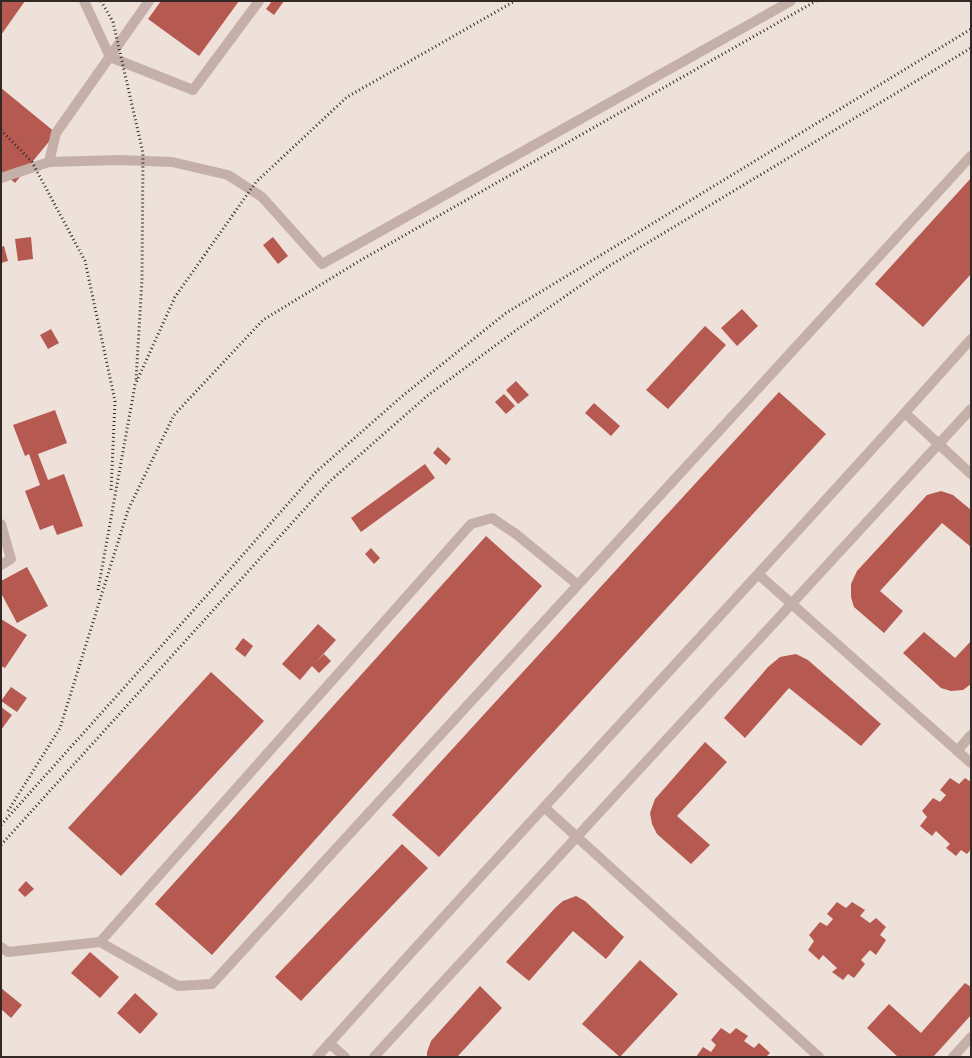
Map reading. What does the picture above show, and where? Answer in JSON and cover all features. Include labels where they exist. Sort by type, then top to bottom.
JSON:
[{"type":"street","points":[[84,1],[110,57],[194,90],[259,1]]},
{"type":"street","points":[[49,162],[56,133],[149,1]]},
{"type":"street","points":[[1,178],[49,162],[119,160],[172,162],[228,175],[262,197],[322,264],[790,1]]},
{"type":"street","points":[[1,947],[8,952],[100,942],[178,986],[212,984],[971,156]]},
{"type":"street","points":[[317,1057],[971,339]]},
{"type":"street","points":[[374,1057],[971,409]]},
{"type":"street","points":[[905,413],[971,474]]},
{"type":"street","points":[[100,942],[472,524],[492,518],[516,534],[578,585]]},
{"type":"street","points":[[1,524],[11,559],[1,565]]},
{"type":"street","points":[[758,574],[971,763]]},
{"type":"street","points":[[957,751],[971,735]]},
{"type":"street","points":[[544,807],[819,1057]]},
{"type":"street","points":[[953,1057],[971,1037]]},
{"type":"street","points":[[329,1043],[345,1057]]},
{"type":"building","points":[[1,1],[25,1],[1,35]]},
{"type":"building","points":[[161,1],[239,1],[199,56],[148,19]]},
{"type":"building","points":[[272,1],[284,1],[274,15],[266,9]]},
{"type":"building","points":[[1,88],[56,133],[15,183],[1,171]]},
{"type":"building","points":[[971,178],[971,274],[923,327],[875,284]]},
{"type":"building","points":[[31,237],[33,259],[18,261],[15,239]]},
{"type":"building","points":[[273,237],[288,256],[278,264],[263,245]]},
{"type":"building","points":[[4,246],[8,261],[1,263],[1,247]]},
{"type":"building","points":[[742,309],[758,326],[737,346],[721,328]]},
{"type":"building","points":[[705,326],[726,345],[668,409],[646,390]]},
{"type":"building","points":[[51,329],[59,343],[48,349],[40,335]]},
{"type":"building","points":[[516,381],[529,395],[518,404],[506,390]]},
{"type":"building","points":[[779,392],[826,434],[439,857],[392,815]]},
{"type":"building","points":[[504,394],[515,406],[506,414],[495,402]]},
{"type":"building","points":[[594,403],[620,426],[611,436],[585,413]]},
{"type":"building","points":[[55,410],[67,443],[38,454],[48,480],[64,474],[83,526],[57,535],[53,525],[40,530],[25,491],[40,485],[29,454],[25,456],[13,425]]},
{"type":"building","points":[[438,447],[451,459],[446,465],[433,453]]},
{"type":"building","points":[[425,464],[435,478],[361,532],[351,518]]},
{"type":"building","points":[[941,491],[953,495],[971,510],[971,547],[942,523],[880,591],[903,611],[884,633],[854,607],[851,597],[851,584],[857,571],[927,495]]},
{"type":"building","points":[[486,536],[542,586],[212,955],[155,904]]},
{"type":"building","points":[[371,548],[380,558],[374,564],[365,554]]},
{"type":"building","points":[[27,567],[48,606],[17,623],[1,593],[1,581]]},
{"type":"building","points":[[1,619],[27,635],[5,668],[1,666]]},
{"type":"building","points":[[318,624],[336,640],[316,662],[324,654],[331,661],[319,673],[312,666],[300,680],[282,664]]},
{"type":"building","points":[[924,632],[955,658],[971,641],[971,684],[963,690],[951,691],[941,688],[903,653]]},
{"type":"building","points":[[243,638],[253,646],[245,657],[235,649]]},
{"type":"building","points":[[796,654],[808,660],[881,724],[861,746],[789,688],[745,738],[724,718],[768,667],[780,657]]},
{"type":"building","points":[[211,672],[264,721],[121,876],[68,828]]},
{"type":"building","points":[[11,687],[27,698],[17,712],[1,701]]},
{"type":"building","points":[[1,707],[12,715],[1,730]]},
{"type":"building","points":[[705,742],[727,762],[677,816],[710,845],[691,864],[657,834],[652,824],[650,813],[655,799]]},
{"type":"building","points":[[950,778],[959,784],[965,778],[971,782],[971,849],[967,854],[961,850],[956,856],[946,848],[950,844],[936,831],[932,836],[920,826],[927,817],[922,811],[933,798],[940,802],[946,795],[940,790]]},
{"type":"building","points":[[402,844],[428,868],[301,1001],[275,977]]},
{"type":"building","points":[[26,881],[34,889],[25,897],[18,890]]},
{"type":"building","points":[[576,896],[585,901],[624,937],[606,959],[573,931],[529,981],[506,962],[555,908],[563,901]]},
{"type":"building","points":[[837,902],[846,908],[852,902],[865,910],[860,916],[870,923],[876,918],[886,927],[880,935],[886,940],[876,955],[870,950],[861,960],[865,964],[854,978],[848,974],[843,980],[832,972],[837,968],[823,955],[819,960],[808,950],[814,941],[809,935],[820,922],[827,926],[833,919],[827,914]]},
{"type":"building","points":[[90,952],[119,977],[100,998],[71,973]]},
{"type":"building","points":[[640,960],[678,994],[620,1057],[582,1024]]},
{"type":"building","points":[[965,983],[971,987],[971,1015],[934,1056],[898,1057],[867,1028],[889,1004],[921,1033]]},
{"type":"building","points":[[480,986],[502,1008],[458,1056],[459,1057],[427,1057],[427,1052],[431,1041]]},
{"type":"building","points":[[1,988],[22,1005],[11,1018],[1,1009]]},
{"type":"building","points":[[135,993],[158,1014],[140,1034],[117,1013]]},
{"type":"building","points":[[721,1028],[730,1034],[736,1028],[748,1036],[744,1041],[754,1048],[759,1043],[770,1053],[766,1057],[696,1057],[703,1047],[711,1052],[716,1045],[711,1040]]},
{"type":"railway","points":[[101,1],[113,22],[143,153],[142,280],[136,380]]},
{"type":"railway","points":[[98,590],[135,385],[175,297],[256,182],[347,97],[515,1]]},
{"type":"railway","points":[[8,811],[60,728],[128,510],[174,415],[263,320],[361,260],[816,1]]},
{"type":"railway","points":[[1,825],[316,472],[400,398],[506,313],[971,29]]},
{"type":"railway","points":[[1,845],[329,482],[427,396],[515,331],[609,266],[971,48]]},
{"type":"railway","points":[[1,130],[32,162],[85,261],[115,401],[111,491]]}]
